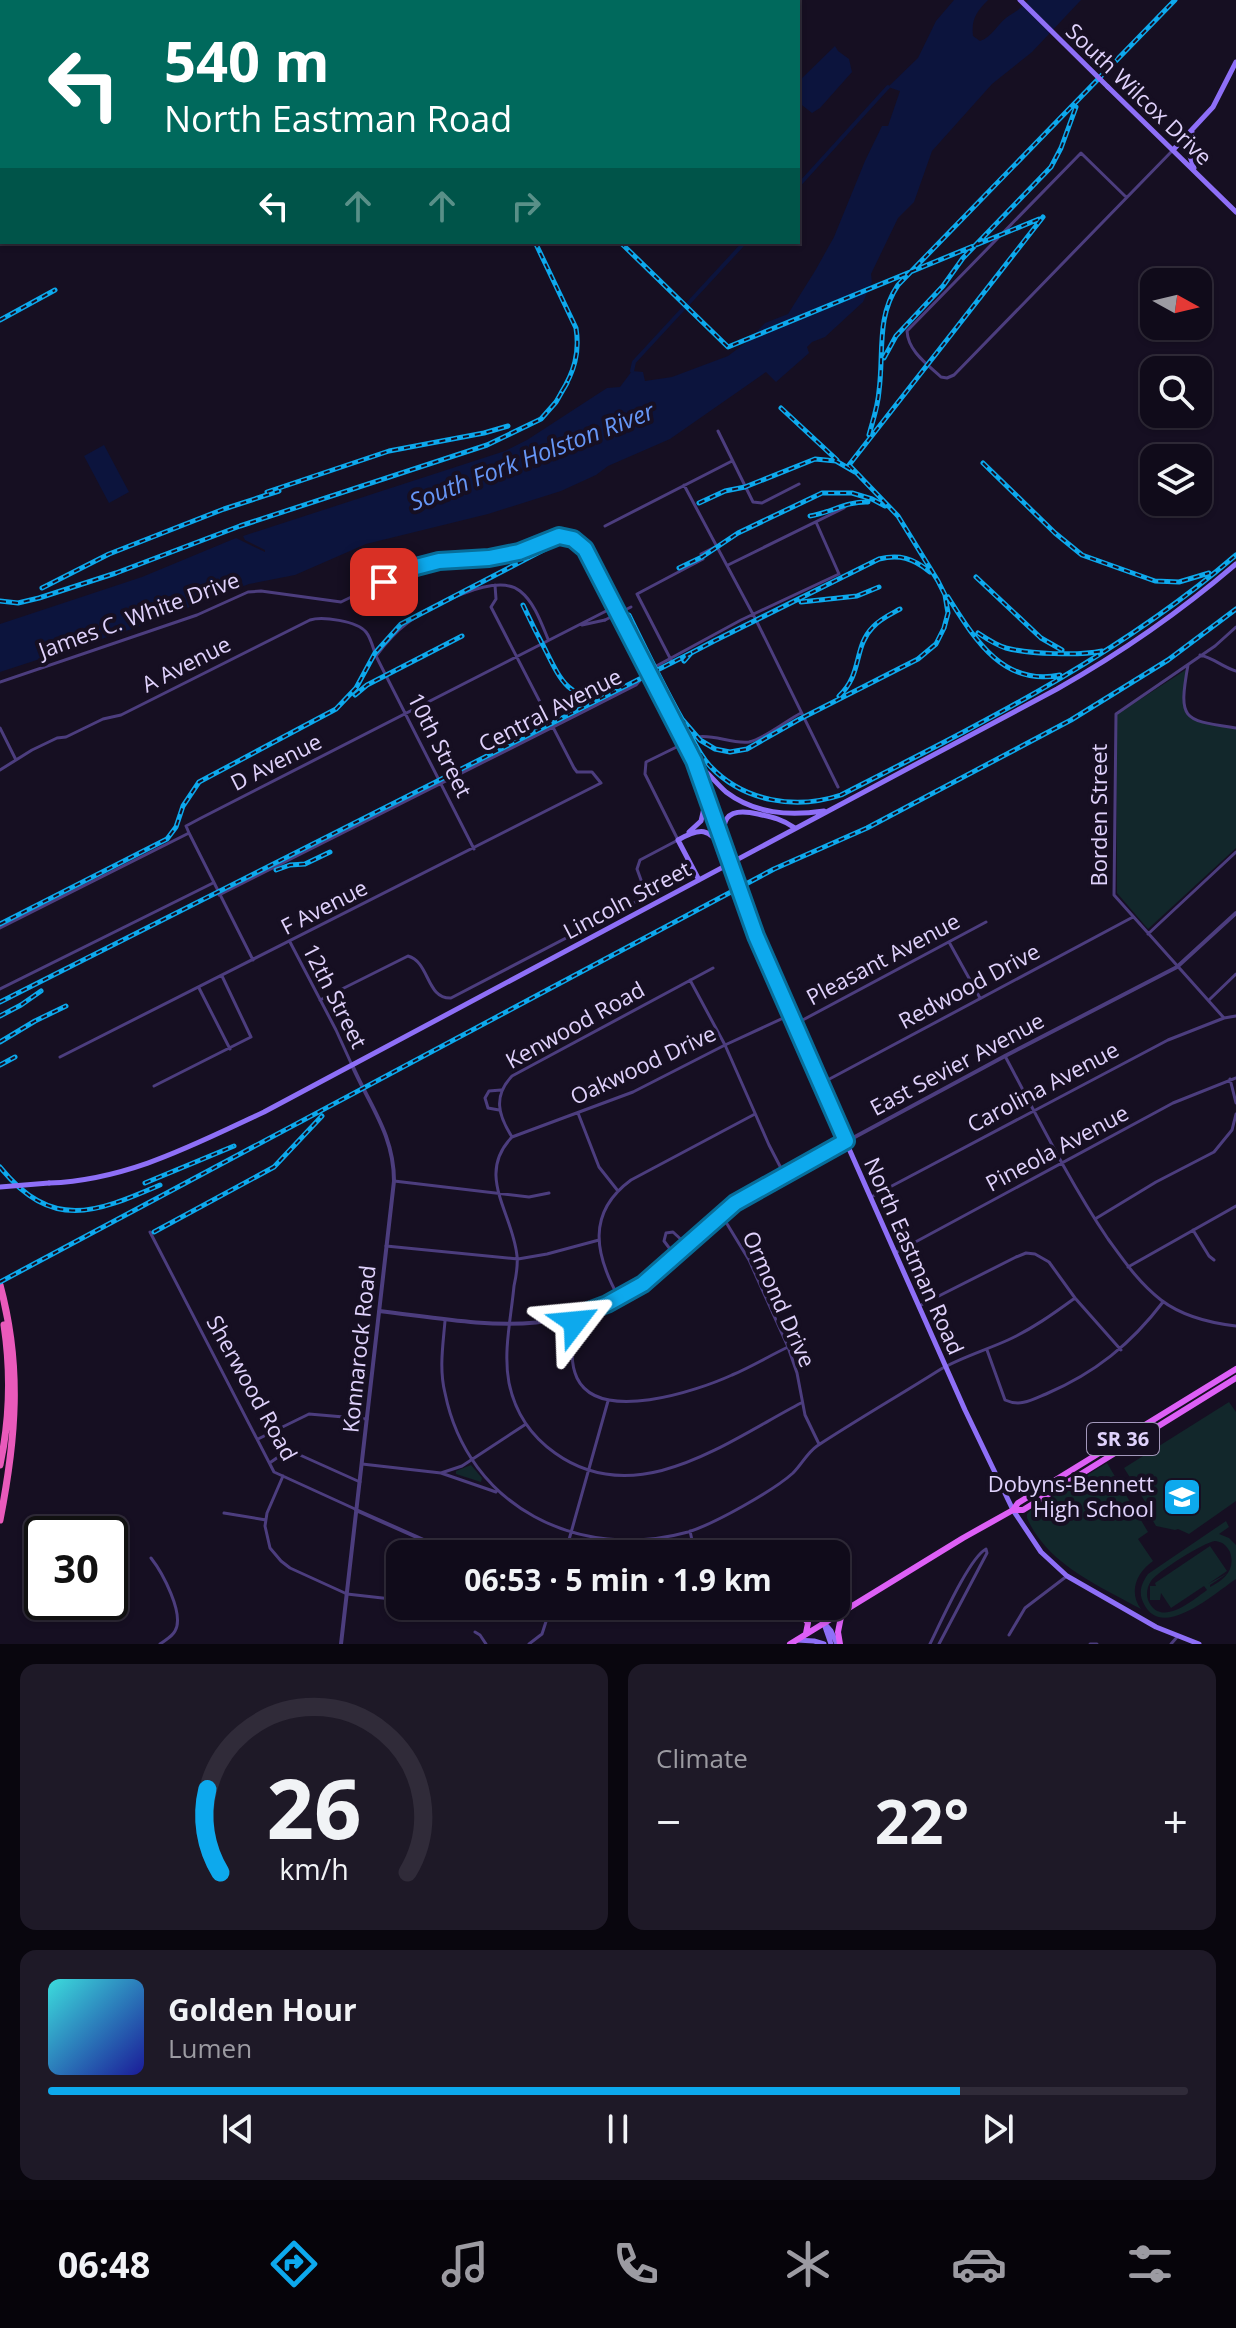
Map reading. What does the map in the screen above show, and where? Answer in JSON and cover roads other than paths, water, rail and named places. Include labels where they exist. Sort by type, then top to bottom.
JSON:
[{"type":"highway","points":[[0,1285],[9,1374],[6,1430],[0,1465]]},
{"type":"highway","points":[[0,1520],[14,1437],[16,1394],[10,1332],[2,1301]]},
{"type":"main road","name":"South Wilcox Drive","points":[[1020,0],[1236,212]]},
{"type":"main road","points":[[1173,150],[1217,100],[1236,62]]},
{"type":"main road","points":[[1193,130],[1187,148],[1196,173]]},
{"type":"main road","name":"Lincoln Street","points":[[0,1187],[103,1178],[162,1158],[264,1112],[1096,666],[1168,618],[1236,564]]},
{"type":"main road","points":[[694,761],[726,792],[760,809],[793,814],[829,810]]},
{"type":"main road","points":[[681,838],[701,821],[707,795]]},
{"type":"main road","points":[[724,850],[723,827],[733,813],[748,811],[777,818],[795,828]]},
{"type":"main road","points":[[777,818],[785,834]]},
{"type":"main road","points":[[681,838],[699,831],[708,833],[724,850]]},
{"type":"main road","points":[[681,838],[699,880]]},
{"type":"main road","name":"North Eastman Road","points":[[724,850],[790,1015],[1013,1510],[1041,1552],[1067,1576],[1140,1618],[1199,1644]]},
{"type":"main road","name":"SR 36","points":[[1013,1510],[1018,1503],[1236,1369]]},
{"type":"main road","name":"SR 36","points":[[850,1607],[1013,1510],[1024,1509],[1236,1378]]},
{"type":"main road","points":[[805,1635],[806,1620]]},
{"type":"main road","name":"SR 36","points":[[793,1642],[829,1620]]},
{"type":"main road","points":[[839,1644],[841,1620]]},
{"type":"main road","points":[[824,1623],[839,1644]]},
{"type":"main road","points":[[824,1623],[831,1644]]},
{"type":"main road","points":[[793,1642],[824,1644]]},
{"type":"street","points":[[1126,197],[1081,153],[907,331],[910,345],[941,377],[954,375],[1173,150]]},
{"type":"street","points":[[718,431],[756,503],[762,503],[799,484]]},
{"type":"street","points":[[605,526],[732,461]]},
{"type":"street","points":[[684,485],[728,565],[838,787]]},
{"type":"street","points":[[728,565],[844,508]]},
{"type":"street","name":"Central Avenue","points":[[219,895],[636,685],[649,670],[752,615],[839,574],[816,522]]},
{"type":"street","name":"North Eastman Road","points":[[566,537],[585,549],[649,670],[694,761],[724,850]]},
{"type":"street","name":"James C. White Drive","points":[[0,682],[197,615],[248,592],[341,602],[416,567],[439,561],[489,558],[519,552],[553,538],[566,537]]},
{"type":"street","name":"D Avenue","points":[[575,627],[605,620],[641,602],[637,594],[703,559],[701,554],[717,546]]},
{"type":"street","points":[[495,585],[496,599],[491,607],[553,727]]},
{"type":"street","points":[[376,656],[406,624],[456,597],[495,585],[512,586],[519,590],[533,606],[549,640]]},
{"type":"street","points":[[641,602],[671,660]]},
{"type":"street","name":"D Avenue","points":[[0,928],[189,833],[186,826],[616,606]]},
{"type":"street","name":"A Avenue","points":[[0,770],[57,738],[121,715],[316,618],[331,619],[365,630],[376,656]]},
{"type":"street","points":[[1236,627],[1188,665],[1183,703],[1189,717],[1199,722],[1236,728]]},
{"type":"street","points":[[1200,655],[1213,658],[1224,668],[1236,671]]},
{"type":"street","name":"10th Street","points":[[376,656],[474,849]]},
{"type":"street","name":"Borden Street","points":[[1188,665],[1116,714],[1114,895],[1224,1018]]},
{"type":"street","points":[[320,1000],[408,956],[420,962],[435,993],[442,998],[451,998],[641,899],[645,891],[637,869],[640,860],[681,838],[645,774],[649,761],[685,742],[704,736],[750,741],[801,713]]},
{"type":"street","name":"F Avenue","points":[[60,1057],[601,783],[592,772],[577,772],[553,727]]},
{"type":"street","points":[[0,728],[17,761]]},
{"type":"street","points":[[189,833],[253,960]]},
{"type":"street","points":[[1148,934],[1236,852]]},
{"type":"street","points":[[0,989],[213,883]]},
{"type":"street","name":"East Sevier Avenue","points":[[379,1311],[510,1325],[542,1323],[575,1316],[619,1298],[650,1279],[721,1214],[751,1193],[1177,967],[1236,913]]},
{"type":"street","name":"Redwood Drive","points":[[821,1084],[1133,917]]},
{"type":"street","name":"Pleasant Avenue","points":[[795,1026],[986,922]]},
{"type":"street","name":"12th Street","points":[[290,942],[352,1065]]},
{"type":"street","points":[[949,942],[980,998]]},
{"type":"street","name":"Kenwood Road","points":[[499,1110],[501,1090],[509,1078],[518,1072],[713,968]]},
{"type":"street","points":[[1209,1000],[1236,974]]},
{"type":"street","points":[[154,1086],[251,1037],[222,976]]},
{"type":"street","points":[[690,980],[725,1045],[784,1174]]},
{"type":"street","points":[[199,987],[230,1049]]},
{"type":"street","name":"Oakwood Drive","points":[[512,1137],[633,1092],[790,1015]]},
{"type":"street","name":"Carolina Avenue","points":[[870,1197],[1168,1040],[1236,1016]]},
{"type":"street","points":[[1005,1056],[1062,1164],[1128,1267],[1163,1302],[1193,1317],[1236,1326]]},
{"type":"street","name":"Konnarock Road","points":[[342,1643],[394,1181],[393,1158],[386,1134],[352,1065]]},
{"type":"street","name":"Pineola Avenue","points":[[895,1253],[1173,1103],[1236,1078]]},
{"type":"street","points":[[1230,1079],[1236,1103]]},
{"type":"street","points":[[501,1090],[489,1091],[485,1098],[488,1108],[499,1110],[512,1137],[497,1158],[495,1173],[518,1259],[506,1363],[516,1406],[541,1441],[561,1457],[589,1469],[639,1475],[672,1469],[693,1460],[801,1403]]},
{"type":"street","points":[[578,1113],[599,1167],[618,1191]]},
{"type":"street","points":[[619,1298],[602,1262],[599,1240],[603,1215],[618,1191],[631,1180],[755,1114]]},
{"type":"street","points":[[1095,1219],[1214,1152],[1232,1130],[1236,1114]]},
{"type":"street","points":[[394,1181],[529,1197],[549,1193]]},
{"type":"street","points":[[1128,1267],[1236,1206]]},
{"type":"street","name":"Ormond Drive","points":[[721,1214],[749,1260],[788,1347],[797,1373],[801,1403],[819,1445]]},
{"type":"street","points":[[1193,1230],[1214,1260]]},
{"type":"street","name":"Sherwood Road","points":[[150,1232],[274,1472],[424,1540]]},
{"type":"street","points":[[676,1257],[664,1241],[666,1233],[673,1232],[687,1245]]},
{"type":"street","points":[[386,1246],[518,1259],[599,1240]]},
{"type":"street","points":[[919,1306],[1026,1253],[1035,1254],[1049,1262],[1075,1298],[1121,1350]]},
{"type":"street","points":[[362,1464],[441,1473],[500,1494],[538,1519],[571,1532],[595,1537],[630,1540],[690,1531],[724,1516],[786,1478],[819,1445],[946,1367],[1039,1324],[1075,1298]]},
{"type":"street","points":[[987,1349],[1005,1400],[1021,1404],[1080,1379],[1121,1350],[1163,1302]]},
{"type":"street","points":[[575,1316],[572,1357],[576,1376],[588,1392],[608,1401],[641,1400],[685,1392],[732,1375],[788,1347]]},
{"type":"street","points":[[445,1319],[442,1361],[444,1392],[455,1428],[472,1460],[500,1494]]},
{"type":"street","points":[[569,1540],[608,1401]]},
{"type":"street","points":[[258,1439],[309,1414],[367,1419]]},
{"type":"street","points":[[441,1473],[462,1466],[526,1424]]},
{"type":"street","points":[[271,1462],[291,1451],[360,1482]]},
{"type":"street","points":[[283,1476],[266,1520],[268,1542],[281,1561],[347,1594],[386,1598]]},
{"type":"street","points":[[224,1513],[266,1520]]},
{"type":"street","points":[[690,1531],[692,1540]]},
{"type":"street","points":[[930,1644],[980,1553],[987,1549],[939,1644]]},
{"type":"street","points":[[151,1558],[163,1576],[178,1619],[175,1631],[160,1644]]},
{"type":"street","points":[[1009,1635],[1025,1608],[1067,1576]]},
{"type":"street","points":[[953,1599],[961,1603]]},
{"type":"street","points":[[529,1644],[538,1638],[547,1620]]},
{"type":"street","points":[[820,1620],[824,1623]]},
{"type":"street","points":[[475,1632],[486,1644]]},
{"type":"street","points":[[1171,1644],[1178,1636]]},
{"type":"street","points":[[538,1638],[542,1644]]},
{"type":"street","points":[[1090,1644],[1097,1644]]},
{"type":"water","name":"South Fork Holston River","points":[[954,0],[988,0],[978,12],[973,25],[973,36],[980,41],[1028,0],[1081,0],[1032,52],[992,84],[932,151],[914,202],[898,218],[871,274],[872,282],[863,302],[825,337],[812,342],[807,347],[809,353],[776,382],[766,372],[670,439],[561,491],[488,514],[366,544],[295,575],[249,584],[138,627],[0,672],[0,624],[142,577],[236,538],[265,552],[243,536],[505,451],[607,388],[620,387],[632,371],[643,372],[645,381],[672,377],[728,356],[765,323],[788,314],[834,237],[882,126],[888,126],[900,91],[888,87],[918,58],[936,21]]},
{"type":"water","points":[[835,46],[849,59],[852,72],[812,113],[800,104],[800,80]]},
{"type":"water","points":[[104,445],[129,492],[109,503],[84,456]]},
{"type":"waterway","points":[[800,184],[888,87]]},
{"type":"waterway","points":[[632,371],[634,362],[743,244]]},
{"type":"railway","points":[[869,435],[878,397],[886,310],[898,285],[1175,0]]},
{"type":"railway","points":[[884,358],[896,336],[943,286],[963,258],[1051,167],[1076,107]]},
{"type":"railway","points":[[681,718],[700,740],[715,749],[730,752],[747,749],[918,659],[936,644],[948,613],[945,595],[898,516],[849,465],[1043,217]]},
{"type":"railway","points":[[622,244],[728,347],[1039,219]]},
{"type":"railway","points":[[536,244],[576,328],[575,362],[561,393]]},
{"type":"railway","points":[[0,320],[55,290]]},
{"type":"railway","points":[[0,601],[18,603],[39,598],[116,573],[240,526],[487,445],[541,419],[567,383]]},
{"type":"railway","points":[[781,408],[837,460]]},
{"type":"railway","points":[[267,492],[389,451],[508,426]]},
{"type":"railway","points":[[699,503],[815,459],[836,461],[855,472]]},
{"type":"railway","points":[[983,463],[1082,555],[1155,581],[1179,582],[1209,573]]},
{"type":"railway","points":[[42,588],[109,554],[279,491]]},
{"type":"railway","points":[[679,568],[738,533],[822,493],[852,493],[885,506]]},
{"type":"railway","points":[[810,516],[853,503],[868,502]]},
{"type":"railway","points":[[0,924],[167,839],[199,782],[336,709],[356,688],[375,653],[401,624],[551,546]]},
{"type":"railway","points":[[629,615],[695,744],[710,766],[738,788],[755,795],[771,800],[806,802],[841,795],[1046,687],[1144,625],[1236,555]]},
{"type":"railway","points":[[684,661],[691,653],[879,559],[906,558],[930,572]]},
{"type":"railway","points":[[976,577],[1041,638],[1062,650]]},
{"type":"railway","points":[[801,602],[857,596],[879,587]]},
{"type":"railway","points":[[948,597],[980,643],[1006,666],[1022,674],[1040,677],[1060,675]]},
{"type":"railway","points":[[523,605],[567,686],[583,695],[605,695]]},
{"type":"railway","points":[[839,696],[852,679],[867,635],[879,622],[900,609]]},
{"type":"railway","points":[[0,1282],[774,869],[867,828],[1071,720],[1168,660],[1236,609]]},
{"type":"railway","points":[[978,633],[1016,650],[1068,654],[1102,651]]},
{"type":"railway","points":[[355,695],[367,685],[462,636]]},
{"type":"railway","points":[[0,1002],[691,653]]},
{"type":"railway","points":[[276,870],[305,864],[330,852]]},
{"type":"railway","points":[[0,1016],[41,991]]},
{"type":"railway","points":[[0,1042],[66,1006]]},
{"type":"railway","points":[[0,1065],[15,1057]]},
{"type":"railway","points":[[154,1232],[274,1167],[322,1116]]},
{"type":"railway","points":[[145,1183],[234,1146]]},
{"type":"railway","points":[[0,1167],[38,1201],[56,1208],[95,1208],[160,1185]]},
{"type":"place","name":"Dobyns-Bennett High School","points":[[1182,1497]]}]
